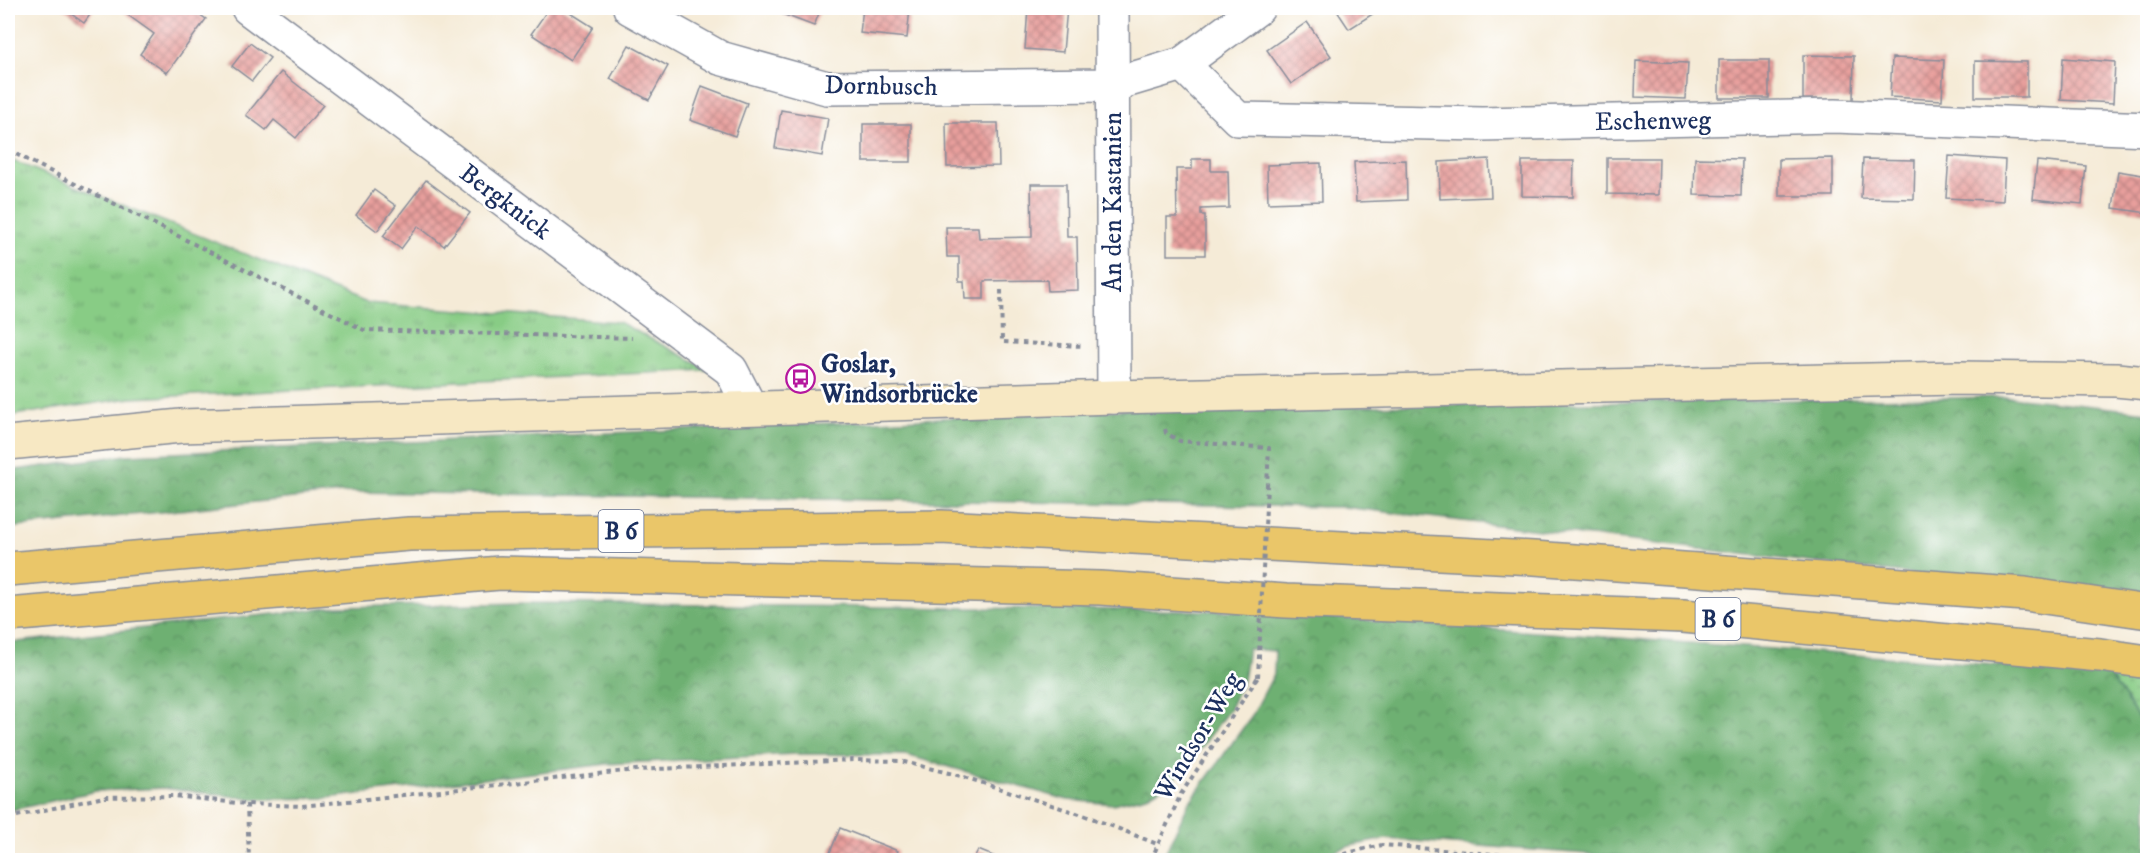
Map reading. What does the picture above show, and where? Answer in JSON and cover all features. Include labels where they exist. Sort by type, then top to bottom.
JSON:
[{"type":"highway","name":"B 6","points":[[8,569],[410,534],[941,527],[1534,558],[2025,594],[2148,612]]},
{"type":"highway","name":"B 6","points":[[8,615],[500,573],[1100,588],[1286,601],[1683,616],[2100,655],[2148,662]]},
{"type":"street","name":"Bergknick","points":[[248,8],[298,43],[731,370],[750,407]]},
{"type":"street","name":"Dornbusch","points":[[630,8],[720,58],[826,87],[1112,85],[1182,64],[1258,8]]},
{"type":"street","name":"An den Kastanien","points":[[1112,8],[1114,398]]},
{"type":"street","name":"Eschenweg","points":[[1182,64],[1238,119],[1482,124],[1835,116],[2148,129]]},
{"type":"street","points":[[8,443],[181,426],[750,407],[1957,378],[2116,380],[2148,383]]},
{"type":"path","points":[[8,150],[364,330],[634,339],[675,328]]},
{"type":"path","points":[[1001,290],[1002,342],[1113,347]]},
{"type":"path","name":"Windsor-Weg","points":[[1151,861],[1180,794],[1258,676],[1267,485]]},
{"type":"path","points":[[8,818],[104,797],[174,796],[247,804],[302,806],[635,770],[853,760],[900,761],[961,776],[1068,810],[1157,844]]},
{"type":"path","points":[[247,804],[249,861]]},
{"type":"path","points":[[1327,861],[1382,844],[1565,861]]},
{"type":"green space","points":[[8,159],[367,303],[619,322],[710,370],[131,398],[8,416]]},
{"type":"green space","points":[[2011,397],[2147,412],[2147,602],[1344,507],[351,492],[8,528],[8,471],[127,455],[1142,409]]},
{"type":"green space","points":[[525,603],[1240,611],[2108,673],[2147,731],[2147,860],[1667,860],[1386,839],[1350,846],[1310,860],[1162,860],[1189,803],[1253,714],[1274,674],[1275,651],[1248,649],[1243,680],[1230,708],[1202,747],[1171,783],[1147,796],[1113,804],[1068,800],[906,755],[795,754],[607,764],[327,798],[255,799],[164,788],[96,791],[8,811],[8,643],[338,607]]},
{"type":"green space","points":[[2108,673],[2147,679],[2147,731]]},
{"type":"building","points":[[63,8],[95,8],[84,23]]},
{"type":"building","points":[[118,8],[190,8],[206,19],[167,73],[140,54],[154,34]]},
{"type":"building","points":[[549,8],[563,8],[593,27],[571,60],[531,34]]},
{"type":"building","points":[[766,8],[821,8],[814,26]]},
{"type":"building","points":[[863,8],[910,8],[907,38],[860,33]]},
{"type":"building","points":[[1028,8],[1067,8],[1063,52],[1025,49]]},
{"type":"building","points":[[1335,8],[1382,8],[1349,29]]},
{"type":"building","points":[[1307,22],[1331,56],[1291,84],[1267,50]]},
{"type":"building","points":[[250,43],[270,58],[252,81],[232,66]]},
{"type":"building","points":[[629,45],[668,66],[649,100],[610,79]]},
{"type":"building","points":[[1803,55],[1854,56],[1853,100],[1803,99]]},
{"type":"building","points":[[1892,58],[1944,60],[1942,100],[1890,97]]},
{"type":"building","points":[[2063,58],[2115,62],[2113,103],[2061,100]]},
{"type":"building","points":[[1719,60],[1769,60],[1769,98],[1719,98]]},
{"type":"building","points":[[1636,61],[1688,63],[1686,99],[1635,97]]},
{"type":"building","points":[[1975,61],[2027,62],[2027,97],[1975,97]]},
{"type":"building","points":[[281,72],[323,105],[296,138],[274,120],[266,130],[246,115]]},
{"type":"building","points":[[2146,78],[2148,78],[2148,104],[2143,104]]},
{"type":"building","points":[[702,86],[747,103],[735,136],[690,120]]},
{"type":"building","points":[[781,110],[828,118],[822,156],[775,148]]},
{"type":"building","points":[[946,123],[998,123],[999,166],[947,167]]},
{"type":"building","points":[[863,124],[911,124],[911,162],[863,162]]},
{"type":"building","points":[[1949,156],[2005,160],[2003,201],[1946,198]]},
{"type":"building","points":[[1607,158],[1659,158],[1658,195],[1607,194]]},
{"type":"building","points":[[1695,158],[1742,159],[1741,196],[1694,195]]},
{"type":"building","points":[[1833,158],[1833,196],[1779,196],[1779,159]]},
{"type":"building","points":[[1192,159],[1211,159],[1211,171],[1228,171],[1229,208],[1201,209],[1201,215],[1205,215],[1205,255],[1167,255],[1167,217],[1177,217],[1176,169],[1192,169]]},
{"type":"building","points":[[1489,159],[1491,197],[1440,199],[1439,162]]},
{"type":"building","points":[[1863,159],[1915,160],[1914,199],[1861,198]]},
{"type":"building","points":[[1406,160],[1407,200],[1356,202],[1354,162]]},
{"type":"building","points":[[1522,161],[1574,161],[1573,197],[1522,196]]},
{"type":"building","points":[[2037,161],[2086,166],[2082,204],[2033,199]]},
{"type":"building","points":[[1321,163],[1322,201],[1268,203],[1267,165]]},
{"type":"building","points":[[2118,171],[2148,176],[2148,213],[2113,208]]},
{"type":"building","points":[[426,180],[470,213],[444,246],[418,226],[401,249],[383,236]]},
{"type":"building","points":[[1031,184],[1066,184],[1067,237],[1077,237],[1078,290],[1048,291],[1047,280],[984,281],[984,299],[965,299],[964,281],[959,281],[959,257],[947,257],[946,227],[978,227],[979,238],[1032,237]]},
{"type":"building","points":[[374,190],[396,206],[377,231],[356,215]]},
{"type":"building","points":[[840,828],[898,851],[894,860],[827,860]]},
{"type":"building","points":[[978,850],[1003,860],[973,860]]},
{"type":"place","name":"Goslar, Windsorbrücke","points":[[800,378]]}]
